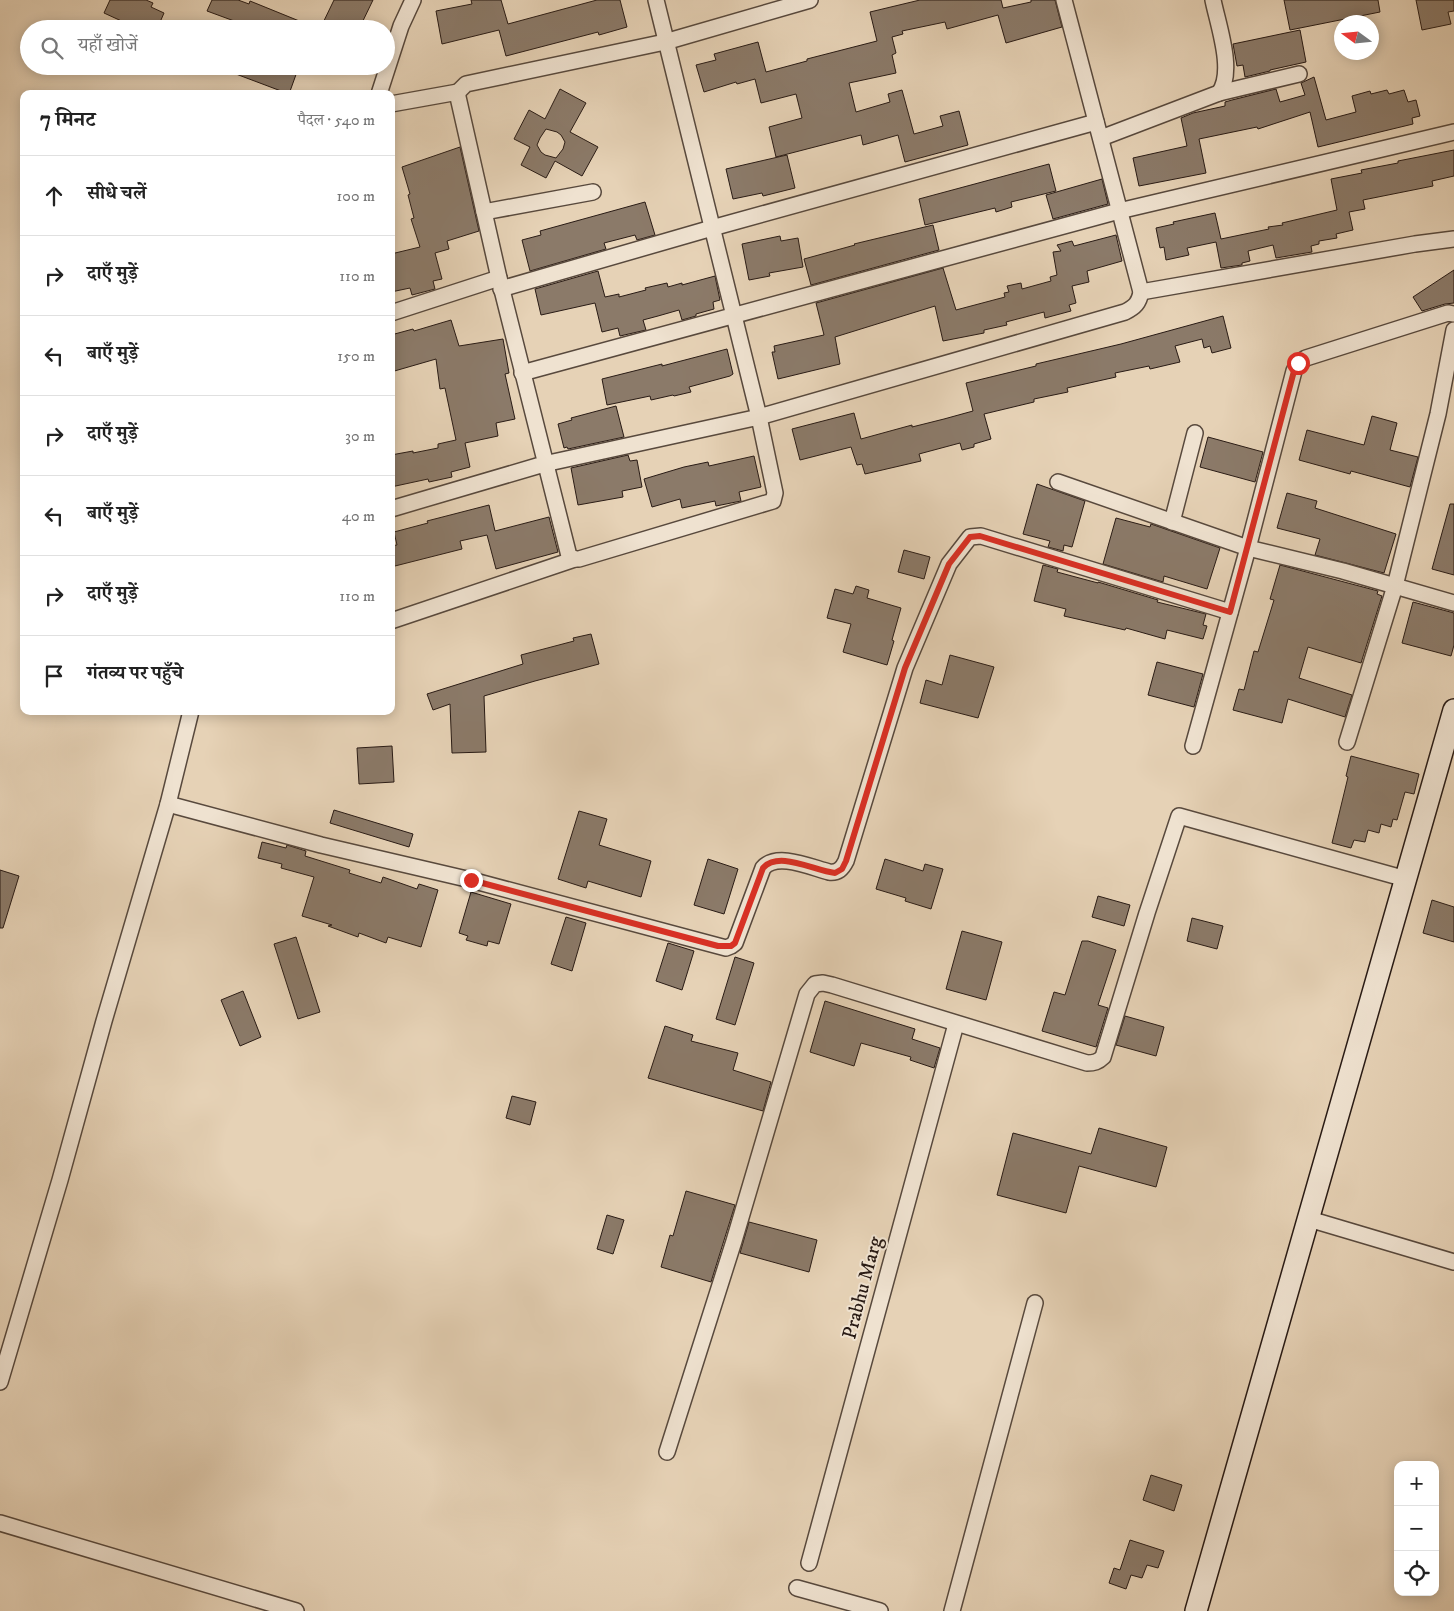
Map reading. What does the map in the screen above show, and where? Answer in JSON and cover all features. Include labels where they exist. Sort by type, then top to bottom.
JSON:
[{"type":"street","points":[[395,45],[413,0]]},
{"type":"street","points":[[395,621],[575,559],[773,501],[775,493],[758,417],[656,0]]},
{"type":"street","points":[[395,103],[458,92],[466,84],[665,42],[810,0]]},
{"type":"street","points":[[395,508],[544,464],[758,417],[1125,312],[1133,308],[1139,302],[1141,292],[1064,0]]},
{"type":"street","points":[[1213,0],[1226,76],[1224,87],[1219,93]]},
{"type":"street","points":[[1100,138],[1219,93],[1299,74]]},
{"type":"street","points":[[380,90],[385,75]]},
{"type":"street","points":[[458,92],[500,283],[544,464],[567,553],[575,559]]},
{"type":"street","points":[[395,312],[712,228],[1096,122]]},
{"type":"street","points":[[522,373],[1119,211],[1454,132]]},
{"type":"street","points":[[484,212],[593,192]]},
{"type":"street","points":[[1141,292],[1454,239]]},
{"type":"street","points":[[1193,746],[1248,548],[1294,371],[1298,363],[1306,358],[1448,313],[1454,314]]},
{"type":"street","points":[[1347,742],[1395,586],[1438,414],[1454,330]]},
{"type":"street","points":[[1172,522],[1195,433]]},
{"type":"street","points":[[1058,482],[1248,548],[1343,571],[1454,603]]},
{"type":"street","points":[[168,804],[321,845],[471,880],[726,948],[735,943],[763,868],[767,864],[774,860],[783,860],[835,873],[842,869],[905,668],[949,564],[970,537],[980,536],[1230,612]]},
{"type":"street","points":[[0,1382],[168,804],[190,715]]},
{"type":"street","points":[[1196,1611],[1453,719]]},
{"type":"street","points":[[667,1452],[734,1241],[807,994],[815,984],[823,983],[1087,1063],[1099,1061],[1103,1057],[1147,913],[1180,816],[1406,880]]},
{"type":"street","name":"Prabhu Marg","points":[[809,1563],[956,1024]]},
{"type":"street","points":[[1309,1219],[1454,1262]]},
{"type":"street","points":[[952,1611],[1035,1303]]},
{"type":"street","points":[[0,1523],[296,1611]]},
{"type":"street","points":[[797,1588],[880,1611]]},
{"type":"building","points":[[110,0],[146,0],[153,3],[151,7],[164,13],[161,20],[119,20],[104,13]]},
{"type":"building","points":[[212,0],[238,0],[249,4],[250,1],[297,20],[232,20],[207,11]]},
{"type":"building","points":[[334,0],[373,0],[363,20],[324,20]]},
{"type":"building","points":[[471,0],[501,0],[508,24],[597,0],[620,0],[627,27],[599,35],[598,32],[506,56],[499,30],[442,44],[436,11],[472,4]]},
{"type":"building","points":[[920,0],[1001,0],[1003,8],[1031,2],[1031,0],[1055,0],[1062,27],[1006,43],[998,15],[947,29],[945,22],[902,31],[903,34],[892,37],[896,53],[892,55],[896,73],[849,83],[856,112],[890,102],[888,94],[902,90],[914,134],[943,126],[940,116],[959,111],[968,145],[905,162],[898,135],[863,145],[861,135],[776,157],[769,127],[802,118],[796,94],[761,103],[755,79],[737,84],[736,82],[704,92],[696,65],[716,60],[714,54],[758,42],[766,72],[877,41],[870,12]]},
{"type":"building","points":[[1284,0],[1378,0],[1380,12],[1365,15],[1334,15],[1334,21],[1290,30]]},
{"type":"building","points":[[1416,0],[1454,0],[1454,11],[1448,12],[1451,24],[1422,30]]},
{"type":"building","points":[[1300,30],[1306,62],[1245,77],[1243,65],[1237,66],[1233,44]]},
{"type":"building","points":[[239,75],[296,75],[290,90],[278,90]]},
{"type":"building","points":[[1314,77],[1326,120],[1356,112],[1352,96],[1370,91],[1371,94],[1387,90],[1389,94],[1404,90],[1408,102],[1416,100],[1420,116],[1412,118],[1413,124],[1318,147],[1310,112],[1258,129],[1257,127],[1199,139],[1206,173],[1139,186],[1133,158],[1187,146],[1181,118],[1193,113],[1225,106],[1225,102],[1276,89],[1280,102],[1305,95],[1301,83]]},
{"type":"building","points":[[560,89],[586,103],[570,132],[598,147],[582,176],[555,161],[546,178],[521,165],[530,147],[514,139],[529,110],[545,119]],"holes":[[[546,129],[557,132],[565,142],[563,149],[556,158],[545,155],[537,145]]]},
{"type":"building","points":[[460,147],[479,231],[447,241],[449,249],[435,253],[442,279],[433,281],[435,289],[412,295],[410,288],[395,291],[395,253],[420,247],[411,219],[414,218],[408,195],[410,194],[402,167]]},
{"type":"building","points":[[1454,150],[1454,176],[1432,181],[1433,186],[1363,200],[1365,209],[1349,212],[1353,230],[1336,234],[1337,238],[1319,241],[1319,244],[1311,246],[1312,252],[1276,258],[1273,245],[1248,251],[1250,261],[1242,263],[1242,265],[1221,268],[1216,242],[1187,248],[1189,255],[1166,260],[1164,247],[1160,248],[1156,228],[1174,224],[1173,222],[1215,213],[1221,239],[1269,229],[1268,227],[1283,225],[1282,223],[1337,210],[1331,179],[1362,173],[1361,170],[1398,163],[1398,161]]},
{"type":"building","points":[[787,155],[795,188],[763,196],[762,193],[733,199],[726,169]]},
{"type":"building","points":[[1049,164],[1056,191],[1011,202],[1012,207],[996,212],[995,208],[925,225],[919,199]]},
{"type":"building","points":[[1102,179],[1108,204],[1053,219],[1046,195]]},
{"type":"building","points":[[645,202],[655,235],[637,240],[635,235],[604,243],[606,249],[530,271],[522,240],[541,235],[540,231]]},
{"type":"building","points":[[933,225],[939,250],[811,285],[804,259],[854,244]]},
{"type":"building","points":[[1116,235],[1122,261],[1087,271],[1089,282],[1072,286],[1076,303],[1069,305],[1071,311],[1045,318],[1044,312],[1006,322],[1007,325],[984,330],[984,333],[943,341],[935,306],[835,337],[840,364],[778,379],[772,352],[775,352],[774,346],[824,335],[816,303],[943,268],[956,310],[1005,297],[1004,293],[1009,292],[1007,286],[1021,283],[1022,289],[1051,281],[1050,277],[1057,275],[1053,252],[1061,251],[1057,245],[1072,241],[1074,246]]},
{"type":"building","points":[[780,236],[781,241],[798,238],[803,267],[769,273],[770,276],[749,280],[742,244]]},
{"type":"building","points":[[1454,270],[1454,303],[1422,311],[1413,297]]},
{"type":"building","points":[[598,271],[605,297],[619,294],[619,297],[667,283],[668,287],[682,283],[682,285],[715,276],[720,300],[713,302],[714,309],[682,320],[679,310],[643,320],[646,330],[620,336],[618,328],[602,332],[595,303],[541,315],[535,289]]},
{"type":"building","points":[[1223,316],[1231,348],[1212,353],[1210,346],[1204,348],[1202,339],[1175,346],[1180,362],[1150,369],[1149,366],[1115,373],[1116,377],[1067,388],[1068,392],[1034,399],[1034,402],[984,414],[991,439],[974,444],[974,447],[962,450],[960,443],[919,454],[921,461],[865,474],[862,464],[857,465],[851,447],[800,460],[792,429],[854,413],[861,439],[912,425],[912,427],[944,419],[973,411],[966,383]]},
{"type":"building","points":[[451,320],[459,346],[503,339],[509,373],[505,374],[515,419],[496,423],[498,436],[465,443],[470,467],[451,472],[452,477],[429,482],[428,479],[395,486],[395,454],[438,448],[438,444],[456,440],[445,388],[440,389],[436,359],[395,371],[395,334],[413,329],[414,331]]},
{"type":"building","points":[[727,349],[733,374],[730,376],[689,387],[691,392],[651,400],[650,396],[607,405],[602,379]]},
{"type":"building","points":[[616,406],[624,437],[568,449],[567,447],[564,448],[558,424],[572,420],[571,418]]},
{"type":"building","points":[[1372,416],[1397,423],[1390,450],[1418,457],[1410,487],[1351,471],[1350,474],[1299,460],[1307,430],[1364,445]]},
{"type":"building","points":[[1208,437],[1263,452],[1255,482],[1200,467]]},
{"type":"building","points":[[628,455],[630,461],[637,460],[642,487],[622,491],[623,497],[578,505],[571,468]]},
{"type":"building","points":[[754,456],[761,487],[739,492],[741,501],[716,506],[715,501],[682,508],[680,499],[652,507],[644,479],[684,467],[708,462],[709,466]]},
{"type":"building","points":[[1037,484],[1085,501],[1072,547],[1064,545],[1063,551],[1048,547],[1050,541],[1023,534]]},
{"type":"building","points":[[1287,493],[1317,501],[1315,508],[1396,534],[1384,573],[1315,555],[1320,539],[1277,528]]},
{"type":"building","points":[[1450,504],[1454,504],[1454,575],[1432,569]]},
{"type":"building","points":[[489,505],[495,531],[549,517],[558,552],[496,569],[487,535],[460,541],[462,549],[395,566],[395,545],[397,545],[395,532],[428,523],[427,521]]},
{"type":"building","points":[[1116,518],[1150,527],[1151,524],[1220,548],[1207,589],[1164,576],[1163,582],[1103,564]]},
{"type":"building","points":[[904,550],[930,557],[924,579],[898,572]]},
{"type":"building","points":[[1043,565],[1058,569],[1057,572],[1158,600],[1157,602],[1206,614],[1203,625],[1207,626],[1203,639],[1167,630],[1165,639],[1126,628],[1125,630],[1064,616],[1066,609],[1034,601]]},
{"type":"building","points":[[1280,565],[1378,591],[1377,594],[1382,596],[1361,663],[1308,647],[1299,678],[1352,695],[1345,717],[1288,699],[1282,723],[1233,710],[1239,689],[1244,690],[1254,651],[1258,652],[1274,600],[1270,599]]},
{"type":"building","points":[[856,586],[869,590],[867,598],[901,608],[887,665],[843,652],[851,624],[827,618],[835,589],[853,594]]},
{"type":"building","points":[[1413,602],[1454,613],[1454,645],[1451,656],[1402,643]]},
{"type":"building","points":[[591,634],[599,664],[484,696],[486,752],[452,753],[450,704],[433,710],[427,694],[523,664],[521,655],[574,641],[573,638]]},
{"type":"building","points":[[950,655],[994,667],[978,718],[920,703],[926,680],[942,685]]},
{"type":"building","points":[[1157,662],[1203,674],[1194,707],[1148,695]]},
{"type":"building","points":[[392,746],[394,782],[359,784],[357,748]]},
{"type":"building","points":[[1351,756],[1419,774],[1414,794],[1405,792],[1397,820],[1393,819],[1391,827],[1381,824],[1379,833],[1368,830],[1365,842],[1354,840],[1351,848],[1332,843],[1348,777],[1346,776]]},
{"type":"building","points":[[334,810],[413,834],[409,847],[330,823]]},
{"type":"building","points":[[579,811],[607,819],[599,845],[651,861],[641,897],[588,881],[586,888],[558,879]]},
{"type":"building","points":[[262,842],[286,848],[287,845],[306,851],[305,856],[350,870],[349,873],[381,883],[383,877],[417,889],[419,884],[438,890],[421,947],[388,937],[386,943],[359,933],[358,937],[328,926],[332,925],[302,916],[314,877],[281,868],[282,864],[258,858]]},
{"type":"building","points":[[708,859],[738,869],[724,914],[694,905]]},
{"type":"building","points":[[885,859],[923,871],[925,864],[943,869],[931,909],[905,901],[906,898],[876,889]]},
{"type":"building","points":[[0,870],[19,876],[3,928],[0,928]]},
{"type":"building","points":[[471,892],[511,904],[499,944],[488,941],[487,946],[466,940],[468,936],[459,933]]},
{"type":"building","points":[[1098,896],[1130,905],[1124,926],[1092,917]]},
{"type":"building","points":[[1432,900],[1454,907],[1454,942],[1423,933]]},
{"type":"building","points":[[566,917],[586,923],[572,971],[551,964]]},
{"type":"building","points":[[1192,918],[1223,926],[1217,949],[1187,941]]},
{"type":"building","points":[[962,931],[1002,942],[986,1000],[946,989]]},
{"type":"building","points":[[296,937],[320,1012],[298,1019],[274,944]]},
{"type":"building","points":[[1082,941],[1088,941],[1116,950],[1098,1005],[1108,1008],[1096,1047],[1042,1031],[1054,992],[1065,995]]},
{"type":"building","points":[[668,943],[694,951],[682,990],[656,981]]},
{"type":"building","points":[[735,957],[754,963],[735,1025],[716,1019]]},
{"type":"building","points":[[243,991],[261,1037],[240,1046],[221,1000]]},
{"type":"building","points":[[825,1001],[915,1029],[912,1039],[940,1048],[934,1068],[910,1060],[911,1057],[861,1043],[854,1066],[810,1052]]},
{"type":"building","points":[[1125,1016],[1164,1027],[1156,1056],[1116,1045]]},
{"type":"building","points":[[665,1026],[693,1035],[691,1041],[738,1053],[733,1070],[771,1082],[763,1111],[648,1078]]},
{"type":"building","points":[[512,1096],[536,1102],[530,1125],[506,1118]]},
{"type":"building","points":[[1099,1128],[1167,1147],[1156,1187],[1079,1166],[1066,1213],[997,1195],[1013,1133],[1091,1154]]},
{"type":"building","points":[[686,1191],[735,1205],[711,1282],[661,1267],[670,1235],[673,1236]]},
{"type":"building","points":[[607,1215],[624,1220],[613,1254],[597,1249]]},
{"type":"building","points":[[749,1222],[817,1240],[809,1272],[740,1253]]},
{"type":"building","points":[[1151,1475],[1182,1485],[1174,1511],[1143,1500]]},
{"type":"building","points":[[1130,1540],[1164,1551],[1158,1568],[1147,1565],[1142,1578],[1131,1575],[1126,1589],[1109,1583],[1114,1568],[1120,1570]]},
{"type":"route","points":[[471,880],[718,946],[726,948],[731,946],[735,943],[763,868],[767,864],[774,860],[783,860],[835,873],[842,869],[905,668],[949,564],[970,537],[980,536],[1230,612],[1294,371],[1298,363]]}]
